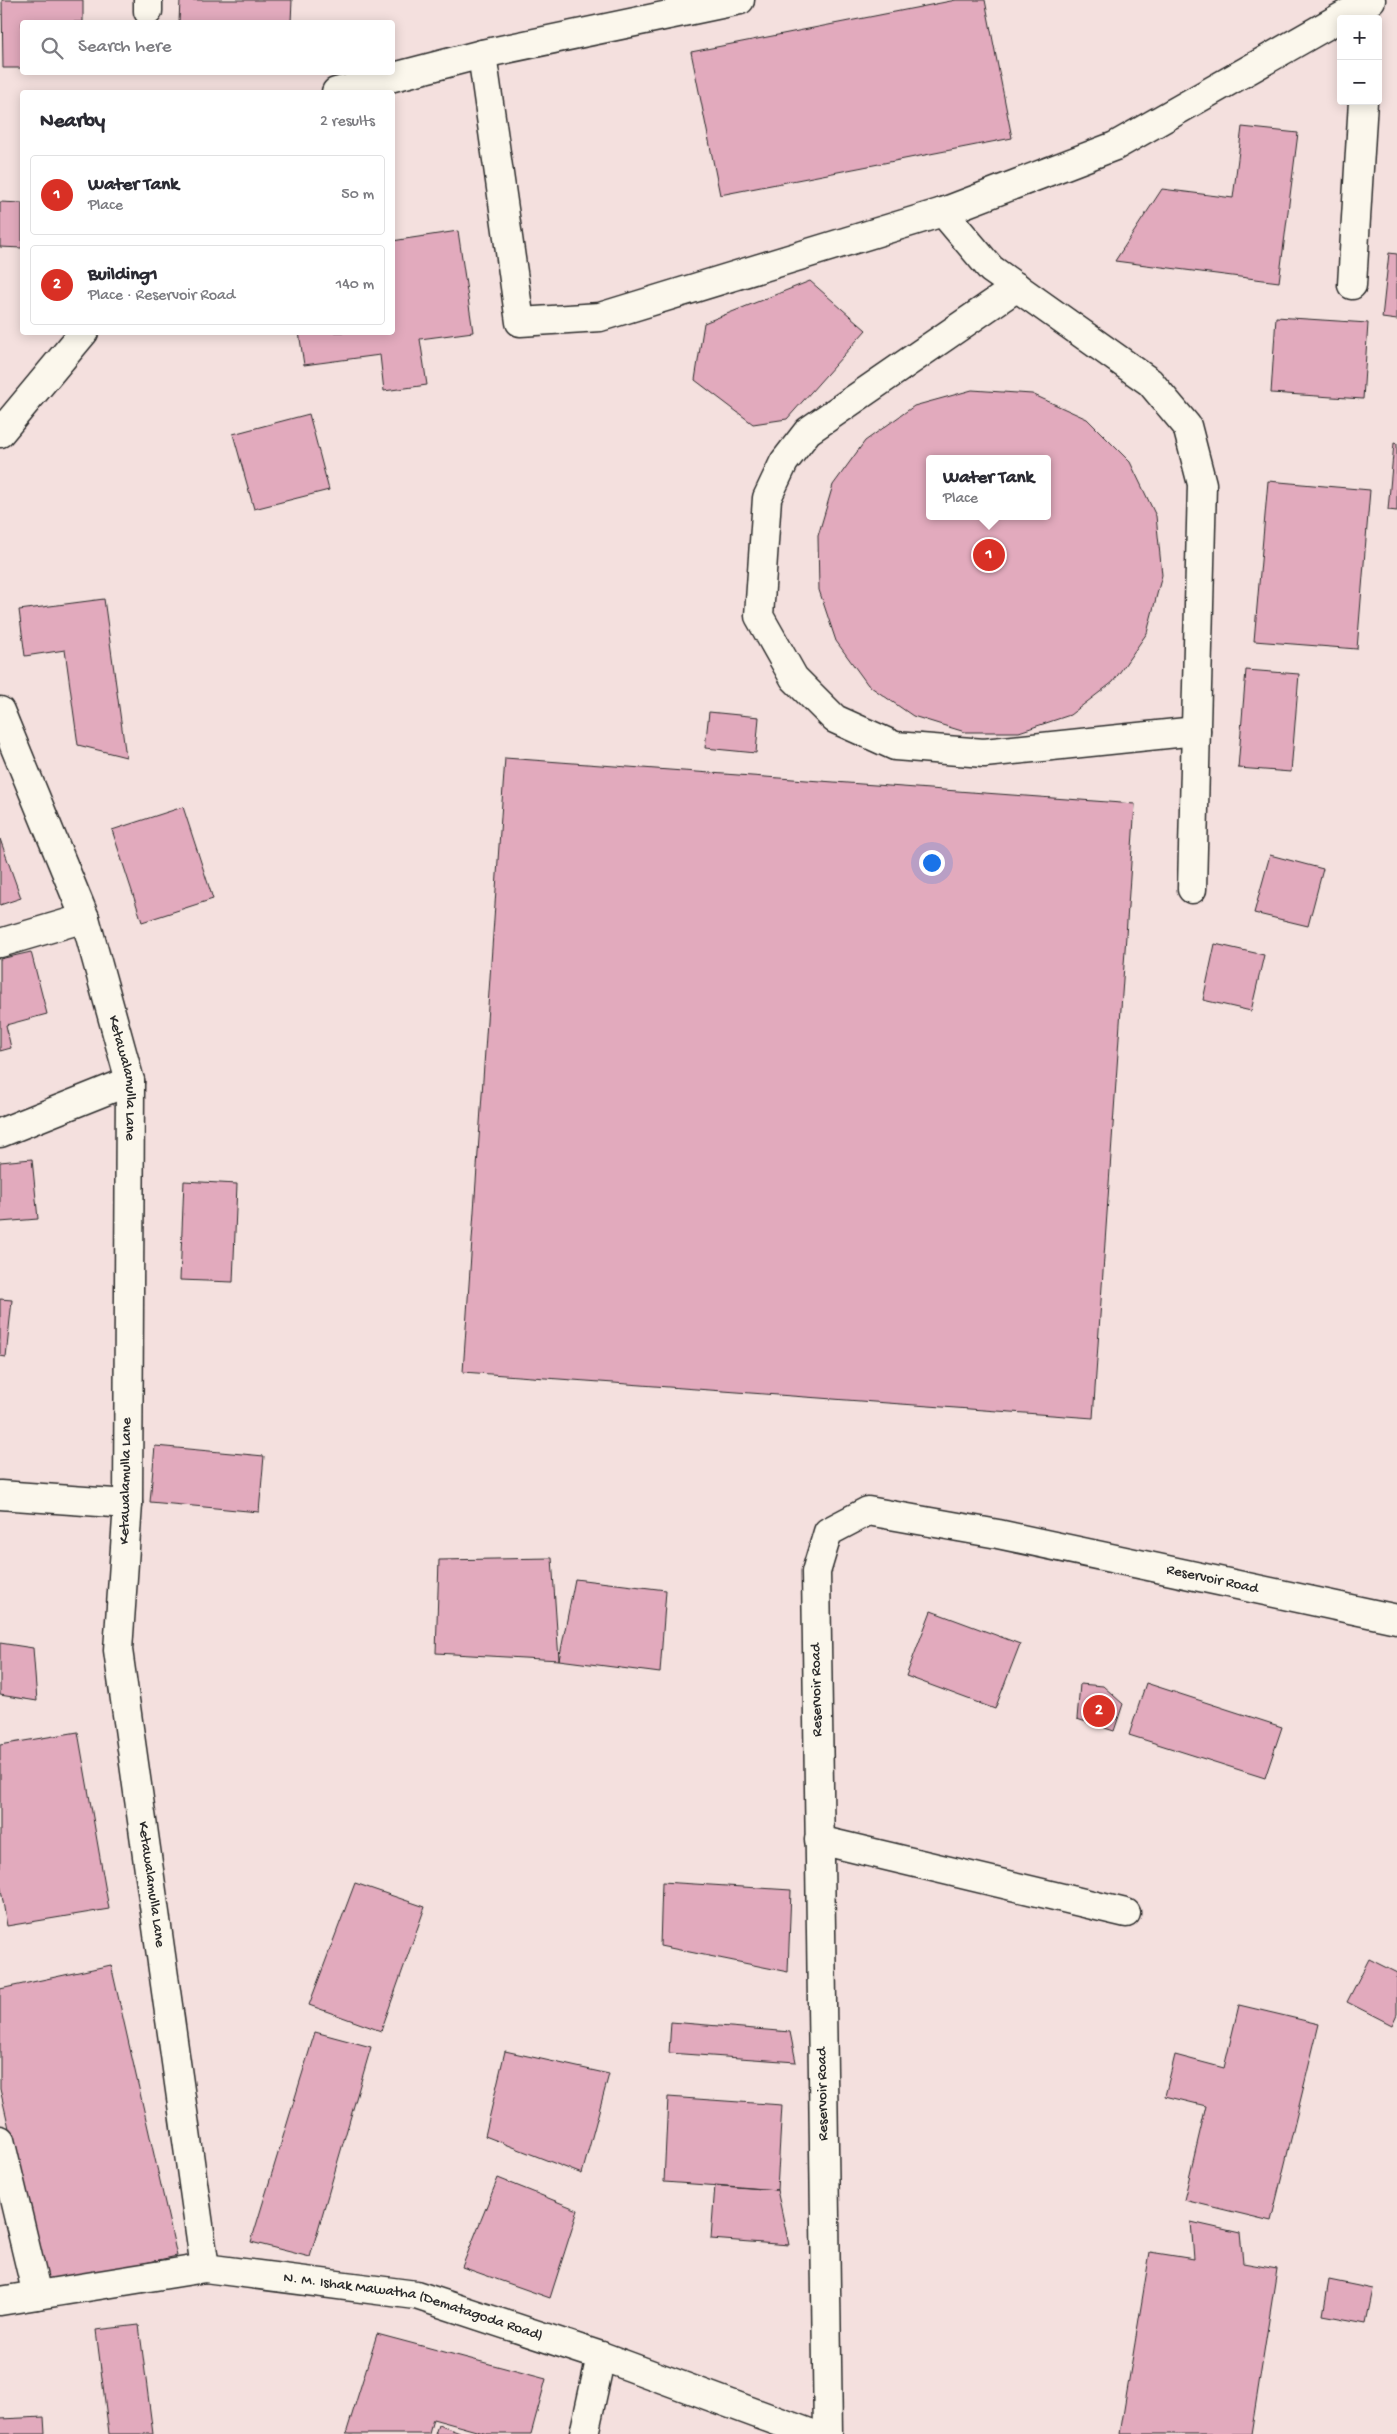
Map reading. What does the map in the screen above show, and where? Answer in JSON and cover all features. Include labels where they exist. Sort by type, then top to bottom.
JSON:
[{"type":"street","points":[[344,90],[482,54],[740,0]]},
{"type":"street","points":[[482,54],[520,322],[600,317],[943,212],[1115,146],[1369,7]]},
{"type":"street","points":[[1352,285],[1363,105]]},
{"type":"street","points":[[943,212],[991,268],[1150,382],[1187,426],[1202,484],[1192,889]]},
{"type":"street","points":[[1016,287],[808,431],[784,462],[767,498],[759,616],[794,678],[835,719],[895,746],[984,754],[1196,731]]},
{"type":"street","points":[[0,433],[82,335]]},
{"type":"street","name":"Ketawalamulla Lane","points":[[0,712],[11,768],[85,918],[130,1081],[128,1504],[118,1650],[205,2268]]},
{"type":"street","points":[[0,943],[85,918]]},
{"type":"street","points":[[0,1133],[130,1081]]},
{"type":"street","points":[[0,1495],[128,1504]]},
{"type":"street","name":"Reservoir Road","points":[[828,2434],[816,1572],[828,1532],[868,1510],[998,1534],[1397,1619]]},
{"type":"street","points":[[819,1840],[1126,1913]]},
{"type":"street","points":[[0,2140],[37,2295]]},
{"type":"street","name":"N. M. Ishak Mawatha (Dematagoda Road)","points":[[0,2301],[205,2268],[416,2295],[601,2356],[812,2434]]},
{"type":"street","points":[[584,2434],[601,2356]]},
{"type":"building","points":[[2,0],[83,0],[83,20],[20,20],[20,68],[3,68]]},
{"type":"building","points":[[180,0],[292,0],[291,20],[179,20]]},
{"type":"building","points":[[956,0],[985,0],[1012,138],[720,195],[691,52]]},
{"type":"building","points":[[1242,127],[1298,133],[1279,282],[1115,261],[1162,189],[1233,198]]},
{"type":"building","points":[[0,202],[20,203],[20,248],[0,247]]},
{"type":"building","points":[[458,231],[473,332],[420,339],[427,385],[384,391],[380,355],[304,365],[299,335],[395,335],[395,241]]},
{"type":"building","points":[[1389,253],[1397,254],[1397,320],[1382,318]]},
{"type":"building","points":[[810,281],[866,330],[787,419],[753,424],[695,380],[704,323]]},
{"type":"building","points":[[1276,317],[1368,323],[1363,399],[1271,393]]},
{"type":"building","points":[[972,390],[1032,394],[1087,419],[1130,462],[1156,516],[1162,575],[1147,633],[1113,682],[1070,715],[1019,732],[965,732],[913,716],[868,685],[836,641],[819,590],[818,536],[833,485],[865,441],[914,406]]},
{"type":"building","points":[[309,414],[329,490],[254,509],[233,434]]},
{"type":"building","points":[[1394,443],[1397,444],[1397,511],[1388,510]]},
{"type":"building","points":[[1268,481],[1370,490],[1357,649],[1254,641]]},
{"type":"building","points":[[104,599],[126,757],[78,745],[65,650],[25,656],[19,610]]},
{"type":"building","points":[[1246,670],[1299,674],[1291,772],[1238,768]]},
{"type":"building","points":[[709,712],[759,717],[756,753],[705,748]]},
{"type":"building","points":[[505,758],[1135,804],[1093,1418],[463,1372]]},
{"type":"building","points":[[183,807],[213,899],[142,922],[112,830]]},
{"type":"building","points":[[0,839],[21,898],[0,905]]},
{"type":"building","points":[[1270,855],[1323,869],[1308,926],[1254,913]]},
{"type":"building","points":[[1215,944],[1264,955],[1251,1011],[1203,1000]]},
{"type":"building","points":[[31,952],[47,1014],[6,1025],[11,1048],[0,1051],[0,959]]},
{"type":"building","points":[[32,1159],[38,1219],[0,1222],[0,1162]]},
{"type":"building","points":[[184,1181],[237,1184],[233,1282],[180,1280]]},
{"type":"building","points":[[0,1299],[12,1300],[6,1357],[0,1356]]},
{"type":"building","points":[[155,1446],[264,1456],[259,1512],[150,1502]]},
{"type":"building","points":[[552,1558],[559,1660],[436,1653],[439,1560]]},
{"type":"building","points":[[575,1579],[666,1590],[660,1673],[559,1660]]},
{"type":"building","points":[[931,1611],[1020,1644],[995,1709],[906,1676]]},
{"type":"building","points":[[0,1643],[33,1648],[37,1701],[0,1695]]},
{"type":"building","points":[[1146,1683],[1282,1727],[1265,1778],[1129,1735]]},
{"type":"building","points":[[1080,1684],[1103,1686],[1123,1704],[1114,1731],[1077,1719]]},
{"type":"building","points":[[78,1732],[109,1909],[7,1926],[0,1883],[0,1745]]},
{"type":"building","points":[[662,1882],[791,1890],[788,1972],[660,1946]]},
{"type":"building","points":[[355,1883],[425,1907],[381,2031],[309,2005]]},
{"type":"building","points":[[1369,1959],[1397,1973],[1397,2014],[1392,2025],[1347,2002]]},
{"type":"building","points":[[111,1965],[177,2256],[45,2285],[0,2089],[0,1989]]},
{"type":"building","points":[[1239,2005],[1319,2024],[1271,2221],[1184,2200],[1206,2106],[1165,2096],[1175,2055],[1224,2068]]},
{"type":"building","points":[[671,2022],[790,2032],[796,2062],[669,2053]]},
{"type":"building","points":[[315,2032],[371,2047],[310,2257],[251,2242]]},
{"type":"building","points":[[505,2051],[609,2074],[582,2174],[485,2136]]},
{"type":"building","points":[[668,2097],[782,2105],[777,2190],[664,2182]]},
{"type":"building","points":[[498,2178],[578,2210],[550,2298],[462,2267]]},
{"type":"building","points":[[715,2185],[777,2190],[789,2245],[711,2239]]},
{"type":"building","points":[[1191,2222],[1240,2233],[1243,2263],[1277,2269],[1251,2434],[1120,2434],[1150,2252],[1194,2259]]},
{"type":"building","points":[[1329,2280],[1373,2289],[1366,2323],[1323,2315]]},
{"type":"building","points":[[139,2325],[153,2434],[109,2434],[96,2330]]},
{"type":"building","points":[[377,2334],[546,2379],[531,2434],[487,2434],[433,2419],[429,2434],[346,2434]]},
{"type":"building","points":[[44,2417],[45,2434],[0,2434],[0,2419]]},
{"type":"building","points":[[438,2425],[463,2434],[435,2434]]},
{"type":"place","name":"Water Tank","points":[[989,555]]},
{"type":"place","name":"Building1","points":[[1099,1711]]}]
